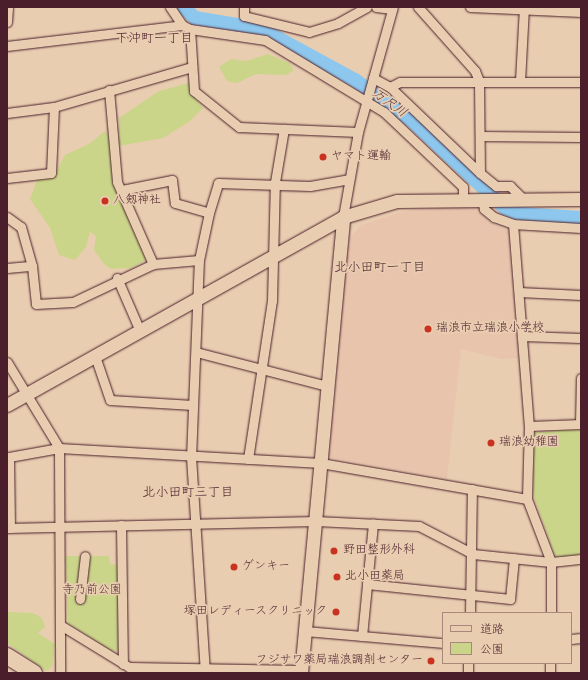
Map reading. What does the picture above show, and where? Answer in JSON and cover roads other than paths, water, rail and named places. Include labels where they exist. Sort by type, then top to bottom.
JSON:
[{"type":"highway","points":[[7,656],[34,673]]},
{"type":"highway","points":[[7,668],[14,673]]},
{"type":"street","points":[[7,22],[8,7]]},
{"type":"street","points":[[170,7],[186,27],[194,91],[239,127],[358,132]]},
{"type":"street","points":[[244,7],[244,16],[309,32],[338,23],[367,7]]},
{"type":"street","points":[[62,626],[129,667],[205,671],[302,672],[327,386],[348,179],[358,132],[392,8],[376,7]]},
{"type":"street","points":[[418,7],[475,71],[479,81],[480,173]]},
{"type":"street","points":[[470,7],[523,8],[581,12]]},
{"type":"street","points":[[520,81],[523,8]]},
{"type":"street","points":[[7,46],[186,27],[265,40],[384,112],[463,187],[463,198]]},
{"type":"street","points":[[7,113],[54,107],[192,67]]},
{"type":"street","points":[[373,78],[390,87],[480,173],[496,186],[510,186],[522,198]]},
{"type":"street","points":[[390,87],[400,82],[581,82]]},
{"type":"street","points":[[109,90],[117,182],[122,190],[153,264]]},
{"type":"street","points":[[7,178],[51,173],[54,107]]},
{"type":"street","points":[[248,459],[272,301],[275,182],[284,129]]},
{"type":"street","points":[[480,136],[581,137]]},
{"type":"street","points":[[205,671],[198,525],[191,458],[199,260],[209,213],[218,183],[275,182],[310,186],[348,179]]},
{"type":"street","points":[[122,190],[172,180],[176,203],[209,213]]},
{"type":"street","points":[[7,405],[343,217],[397,201],[463,198],[581,199]]},
{"type":"street","points":[[482,198],[484,209],[494,217],[513,224],[581,228]]},
{"type":"street","points":[[7,217],[21,227],[32,266],[36,304],[73,302],[117,278],[153,264],[199,260]]},
{"type":"street","points":[[513,224],[529,426],[527,499],[551,562],[551,612]]},
{"type":"street","points":[[7,268],[32,266]]},
{"type":"street","points":[[117,278],[140,331]]},
{"type":"street","points":[[518,292],[581,295]]},
{"type":"street","points":[[522,336],[581,338]]},
{"type":"street","points":[[196,352],[327,386]]},
{"type":"street","points":[[95,356],[110,400],[194,405]]},
{"type":"street","points":[[7,362],[24,395],[59,448],[62,626],[60,673]]},
{"type":"street","points":[[529,426],[581,424],[581,378]]},
{"type":"street","points":[[527,499],[321,463],[191,458],[59,448],[9,458],[8,528],[121,525],[198,525],[316,521],[419,526],[473,554],[551,562],[581,558]]},
{"type":"street","points":[[470,612],[473,554],[472,489]]},
{"type":"street","points":[[362,636],[373,524]]},
{"type":"street","points":[[121,525],[123,664]]},
{"type":"street","points":[[80,599],[84,556]]},
{"type":"street","points":[[367,584],[510,599],[514,558]]},
{"type":"street","points":[[305,631],[442,643]]},
{"type":"waterway","name":"万尺川","points":[[183,7],[195,18],[261,29],[355,80],[412,121],[505,208],[520,214],[581,218]]},
{"type":"place","name":"ヤマト運輸","points":[[323,157]]},
{"type":"place","name":"八剱神社","points":[[105,201]]},
{"type":"place","name":"瑞浪市立瑞浪小学校","points":[[428,329]]},
{"type":"place","name":"瑞浪幼稚園","points":[[491,443]]},
{"type":"place","name":"野田整形外科","points":[[334,551]]},
{"type":"place","name":"ゲンキー","points":[[234,567]]},
{"type":"place","name":"北小田薬局","points":[[337,577]]},
{"type":"place","name":"塚田レディースクリニック","points":[[336,612]]},
{"type":"place","name":"フジサワ薬局瑞浪調剤センター","points":[[431,661]]},
{"type":"district","name":"下沖町一丁目","points":[[154,39]]},
{"type":"district","name":"北小田町一丁目","points":[[380,268]]},
{"type":"district","name":"北小田町三丁目","points":[[188,493]]},
{"type":"park label","name":"寺乃前公園","points":[[92,591]]}]
